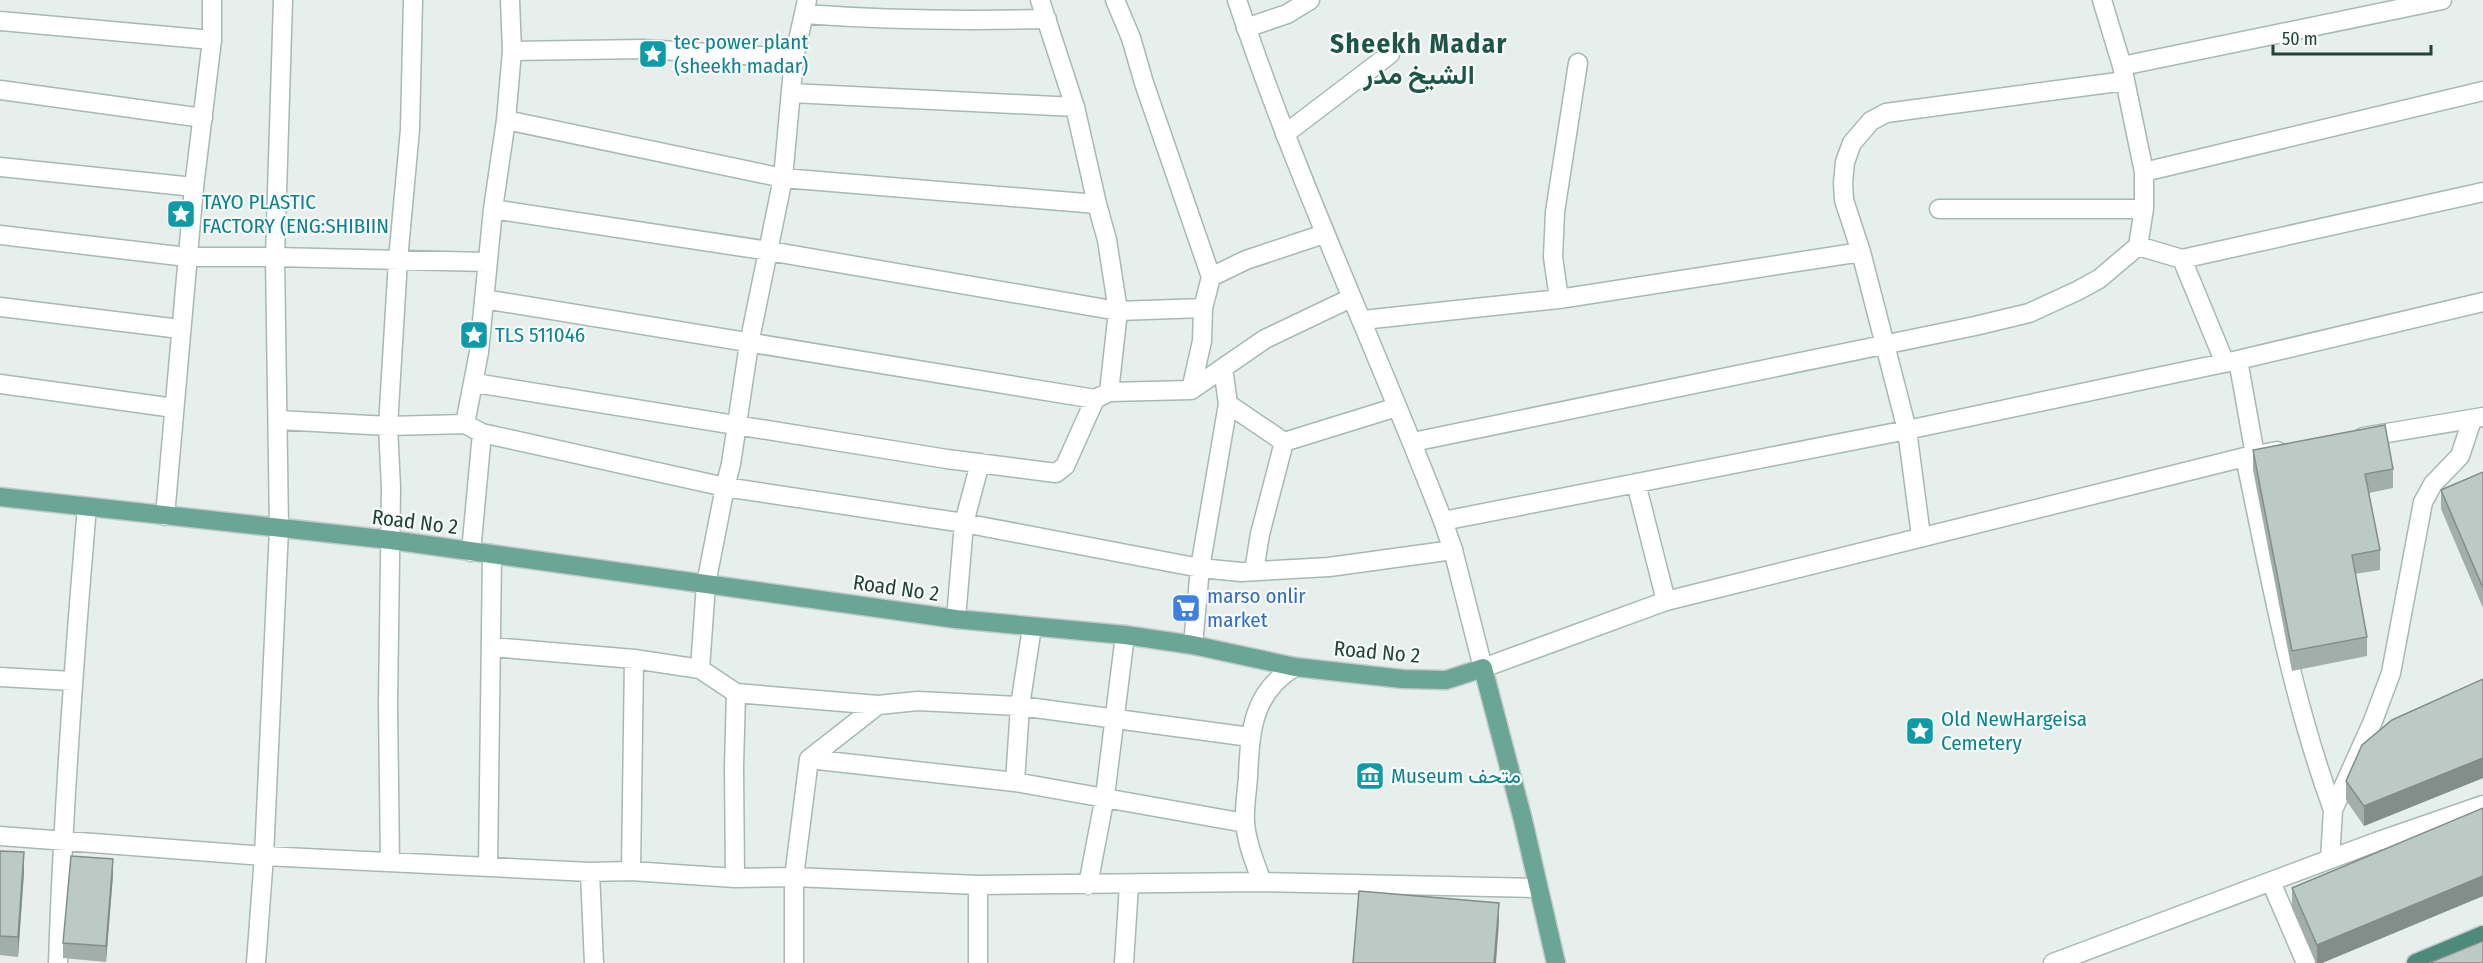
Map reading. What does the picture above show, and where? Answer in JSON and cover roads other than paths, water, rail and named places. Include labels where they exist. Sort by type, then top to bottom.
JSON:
[{"type":"highway","points":[[2416,963],[2483,935]]},
{"type":"main road","name":"Road No 2","points":[[0,497],[391,540],[956,619],[1125,635],[1193,645],[1295,667],[1403,679],[1446,680],[1483,668]]},
{"type":"main road","points":[[1483,668],[1523,820],[1556,963]]},
{"type":"street","points":[[165,516],[187,257],[212,40],[212,0]]},
{"type":"street","points":[[256,963],[264,856],[279,529],[275,257],[284,0]]},
{"type":"street","points":[[390,862],[388,704],[391,540],[388,426],[398,260],[410,129],[413,0]]},
{"type":"street","points":[[465,424],[475,383],[493,209],[506,120],[512,51],[510,0]]},
{"type":"street","points":[[475,383],[980,463],[1056,473],[1062,471],[1102,396],[1118,311],[1107,240],[1096,204],[1075,107],[1040,0]]},
{"type":"street","points":[[1115,0],[1131,38],[1144,83],[1211,277],[1203,308],[1202,341],[1191,390]]},
{"type":"street","points":[[1237,0],[1324,234],[1351,298],[1363,320],[1443,521],[1453,550],[1483,668],[1666,601],[1921,536],[2250,456],[2289,449]]},
{"type":"street","points":[[1246,28],[1287,14],[1310,0]]},
{"type":"street","points":[[1413,442],[2029,313],[2099,279],[2138,246],[2144,209],[2144,172],[2123,74],[2102,0]]},
{"type":"street","points":[[1921,536],[1906,430],[1861,252],[1844,200],[1845,162],[1852,143],[1872,121],[1886,113],[2123,74],[2442,0]]},
{"type":"street","points":[[700,669],[706,584],[731,464],[749,344],[783,178],[794,58],[806,7],[876,19],[1047,19]]},
{"type":"street","points":[[0,21],[212,40]]},
{"type":"street","points":[[512,51],[644,49],[794,58]]},
{"type":"street","points":[[1285,134],[1390,54]]},
{"type":"street","points":[[1559,299],[1553,257],[1555,212],[1578,63]]},
{"type":"street","points":[[0,90],[203,118]]},
{"type":"street","points":[[2144,172],[2483,91]]},
{"type":"street","points":[[791,93],[1075,107]]},
{"type":"street","points":[[506,120],[783,178],[1096,204]]},
{"type":"street","points":[[0,167],[194,187]]},
{"type":"street","points":[[2138,246],[2182,259],[2483,192]]},
{"type":"street","points":[[493,209],[769,251],[1118,311],[1203,308]]},
{"type":"street","points":[[1940,209],[2144,209]]},
{"type":"street","points":[[1211,277],[1246,261],[1324,234]]},
{"type":"street","points":[[0,235],[187,257],[487,262]]},
{"type":"street","points":[[1363,320],[1559,299],[1861,252]]},
{"type":"street","points":[[2182,259],[2232,362],[2289,670],[2313,755],[2333,810]]},
{"type":"street","points":[[484,299],[749,344],[1102,396],[1191,390],[1265,339],[1351,298]]},
{"type":"street","points":[[1443,521],[1906,430],[2232,362],[2483,302]]},
{"type":"street","points":[[0,307],[180,329]]},
{"type":"street","points":[[1193,645],[1200,568],[1228,404],[1223,368]]},
{"type":"street","points":[[0,384],[174,408]]},
{"type":"street","points":[[1228,404],[1284,442]]},
{"type":"street","points":[[1284,442],[1397,407]]},
{"type":"street","points":[[2346,440],[2477,419]]},
{"type":"street","points":[[2330,859],[2333,810],[2373,721],[2391,673],[2423,502],[2433,484],[2460,456],[2477,419]]},
{"type":"street","points":[[278,420],[388,426],[465,424],[482,433],[725,487],[964,523],[1200,568],[1254,571],[1329,567],[1453,550]]},
{"type":"street","points":[[471,552],[482,433]]},
{"type":"street","points":[[1254,571],[1260,534],[1284,442]]},
{"type":"street","points":[[956,619],[964,523],[980,463]]},
{"type":"street","points":[[1636,483],[1666,601]]},
{"type":"street","points":[[58,963],[62,841],[72,681],[87,507]]},
{"type":"street","points":[[488,867],[492,554]]},
{"type":"street","points":[[1015,782],[1020,706],[1032,627]]},
{"type":"street","points":[[1088,885],[1105,796],[1125,635]]},
{"type":"street","points":[[492,647],[634,658],[700,669],[736,693],[878,705],[918,700],[1020,706],[1250,737]]},
{"type":"street","points":[[631,871],[634,658]]},
{"type":"street","points":[[1262,882],[1250,849],[1245,823],[1250,737],[1256,713],[1268,689],[1279,676],[1295,667]]},
{"type":"street","points":[[0,676],[72,681]]},
{"type":"street","points":[[735,878],[736,693]]},
{"type":"street","points":[[794,963],[794,877],[809,759],[878,705]]},
{"type":"street","points":[[809,759],[1015,782],[1105,796],[1245,823]]},
{"type":"street","points":[[2053,963],[2330,859],[2483,805]]},
{"type":"street","points":[[0,837],[264,856],[590,872],[631,871],[735,878],[794,877],[978,885],[1262,882],[1538,888]]},
{"type":"street","points":[[590,872],[594,963]]},
{"type":"street","points":[[2271,882],[2306,963]]},
{"type":"street","points":[[978,885],[978,963]]},
{"type":"street","points":[[1124,963],[1129,885]]},
{"type":"place","name":"tec power plant (sheekh madar)","points":[[653,54]]},
{"type":"place","name":"TAYO PLASTIC FACTORY (ENG:SHIBIIN","points":[[181,214]]},
{"type":"place","name":"TLS 511046","points":[[474,335]]},
{"type":"place","name":"marso onlir market","points":[[1186,608]]},
{"type":"place","name":"Old NewHargeisa Cemetery","points":[[1920,731]]},
{"type":"place","name":"Museum متحف","points":[[1370,776]]},
{"type":"district","name":"Sheekh Madar الشيخ مدر","points":[[1419,60]]}]
